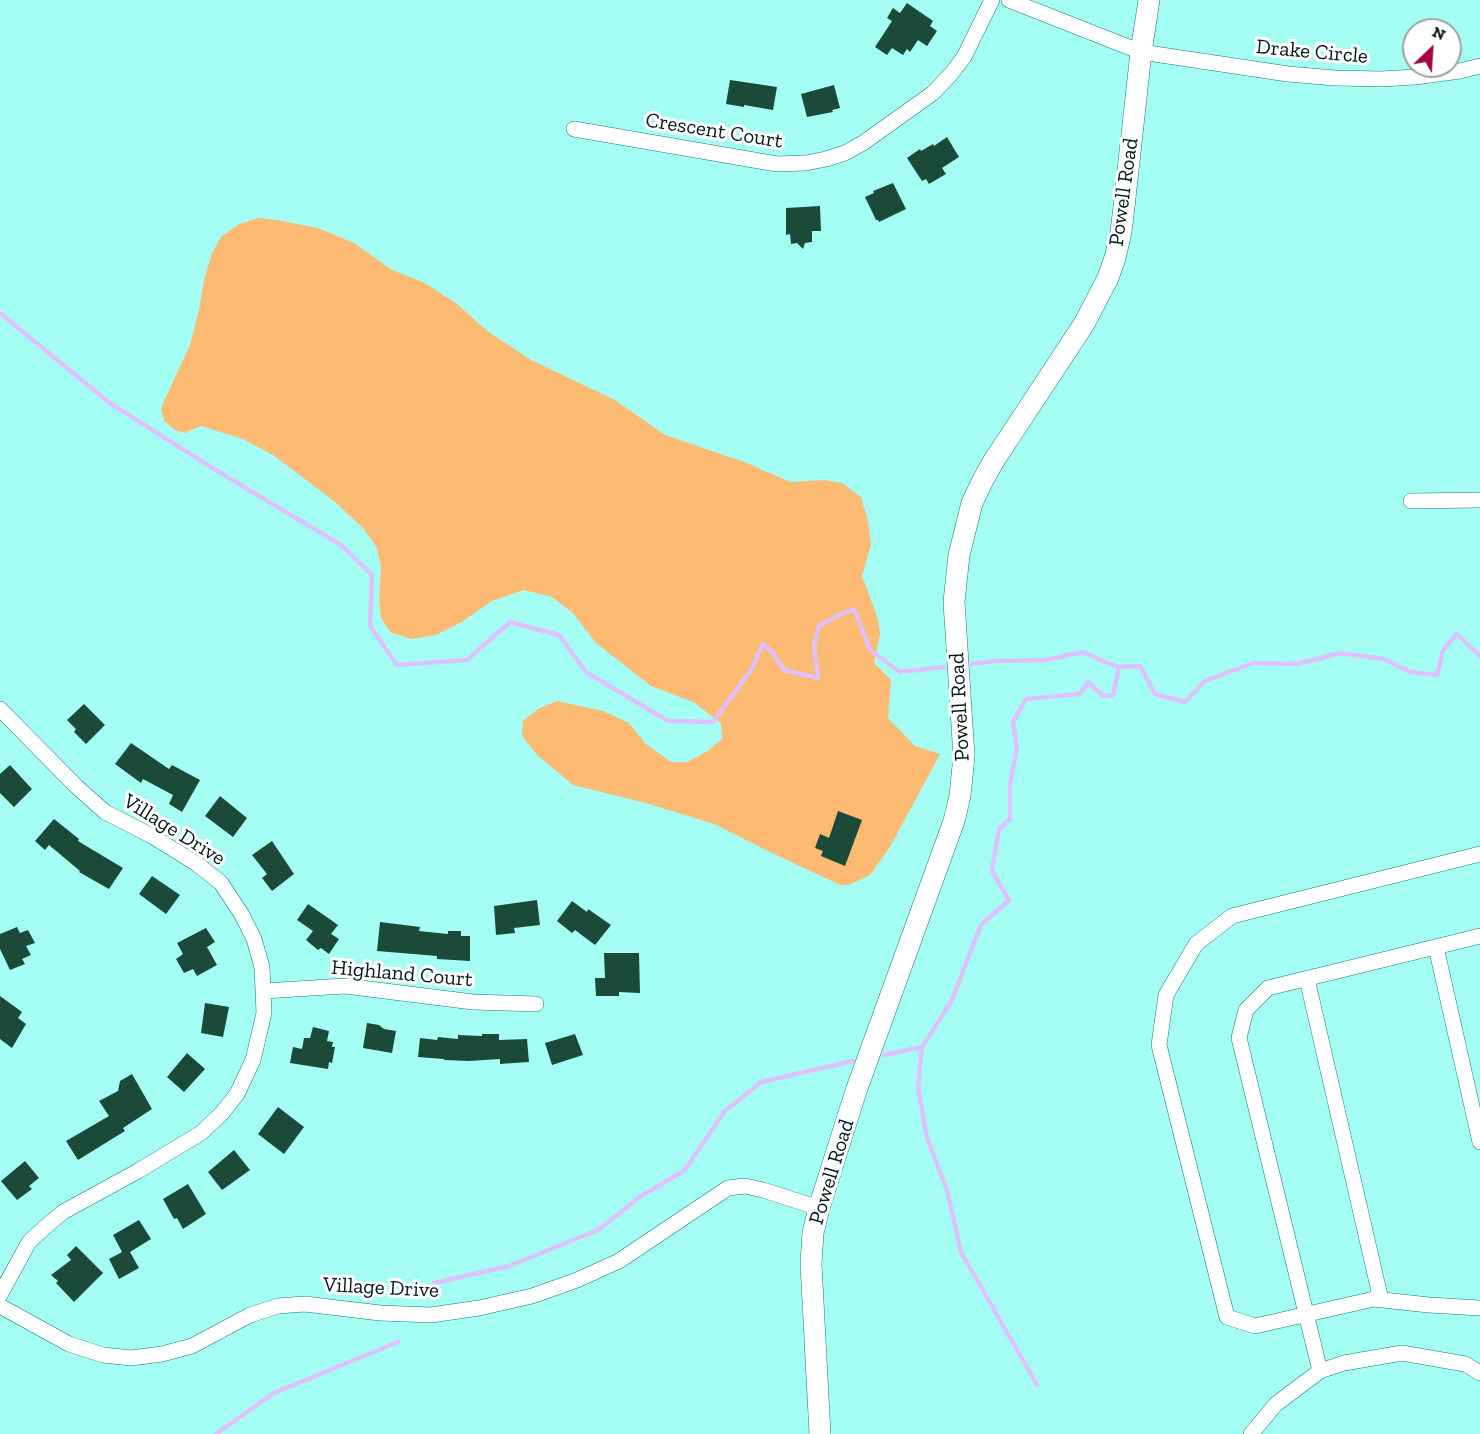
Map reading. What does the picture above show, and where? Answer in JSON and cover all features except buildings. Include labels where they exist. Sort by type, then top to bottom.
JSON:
[{"type":"street","name":"Crescent Court","points":[[574,129],[777,164],[806,163],[826,159],[845,153],[862,143],[933,93],[951,75],[964,57],[992,0]]},
{"type":"street","name":"Drake Circle","points":[[1009,0],[1141,52],[1288,74],[1381,79],[1415,77],[1480,66]]},
{"type":"street","name":"Powell Road","points":[[820,1434],[811,1264],[813,1233],[856,1091],[954,821],[960,796],[964,756],[954,602],[959,555],[965,528],[972,503],[993,462],[1084,324],[1104,286],[1115,258],[1125,207],[1141,52],[1149,0]]},
{"type":"street","points":[[1411,501],[1480,501]]},
{"type":"street","name":"Village Drive","points":[[0,709],[105,812],[152,836],[197,864],[221,883],[242,915],[254,939],[262,967],[264,991],[264,1013],[253,1060],[237,1094],[222,1113],[201,1132],[138,1171],[63,1212],[29,1242],[0,1295]]},
{"type":"street","points":[[1480,854],[1232,916],[1196,944],[1166,995],[1159,1045],[1227,1317],[1255,1326],[1374,1299],[1480,1308]]},
{"type":"street","points":[[1320,1371],[1239,1038],[1246,1011],[1268,988],[1480,936]]},
{"type":"street","points":[[1436,947],[1480,1142]]},
{"type":"street","points":[[1307,979],[1381,1300]]},
{"type":"street","name":"Highland Court","points":[[264,991],[345,986],[473,1002],[536,1004]]},
{"type":"street","name":"Village Drive","points":[[0,1306],[69,1344],[103,1355],[131,1358],[162,1354],[192,1346],[250,1315],[279,1306],[305,1304],[431,1315],[479,1308],[532,1296],[577,1280],[619,1261],[728,1188],[745,1186],[819,1208]]},
{"type":"street","points":[[1251,1434],[1276,1404],[1320,1371],[1344,1363],[1402,1353],[1465,1364],[1480,1373]]},
{"type":"shaded area","points":[[258,218],[318,228],[354,243],[392,270],[425,283],[457,304],[487,331],[531,360],[615,400],[665,435],[747,463],[790,482],[824,480],[842,483],[861,497],[868,521],[871,545],[862,576],[878,619],[880,634],[874,663],[891,680],[888,718],[915,746],[940,754],[890,847],[870,875],[849,885],[840,885],[714,824],[646,803],[573,785],[537,755],[522,736],[523,721],[538,709],[557,701],[603,711],[629,723],[646,744],[671,762],[687,762],[709,750],[722,739],[721,723],[693,702],[651,686],[596,643],[572,612],[550,596],[523,590],[492,601],[460,623],[436,635],[411,639],[390,632],[381,618],[379,600],[381,568],[377,548],[364,529],[334,501],[273,455],[243,439],[201,426],[185,433],[175,430],[164,421],[161,408],[190,345],[212,253],[221,237],[239,224]]},
{"type":"waterway","points":[[0,313],[111,404],[341,545],[372,575],[370,626],[397,665],[467,660],[510,622],[559,635],[586,672],[668,721],[713,722],[751,670],[763,644],[773,653],[784,670],[818,678],[814,646],[819,626],[854,609],[870,650],[900,672],[944,667]]},
{"type":"waterway","points":[[972,664],[1045,660],[1083,652],[1119,667],[1140,666],[1155,694],[1185,702],[1205,681],[1253,663],[1297,664],[1340,653],[1384,659],[1410,672],[1437,675],[1443,650],[1457,634],[1480,656]]},
{"type":"waterway","points":[[1037,1385],[961,1252],[947,1190],[927,1138],[918,1087],[922,1047],[951,1002],[981,925],[1009,900],[992,871],[999,829],[1010,819],[1010,785],[1017,747],[1013,722],[1026,699],[1080,694],[1088,682],[1103,696],[1113,695],[1119,667]]},
{"type":"waterway","points":[[884,1055],[922,1047]]},
{"type":"waterway","points":[[434,1283],[509,1266],[598,1230],[641,1196],[684,1171],[725,1111],[761,1082],[853,1061]]},
{"type":"waterway","points":[[216,1434],[274,1393],[398,1342]]}]
